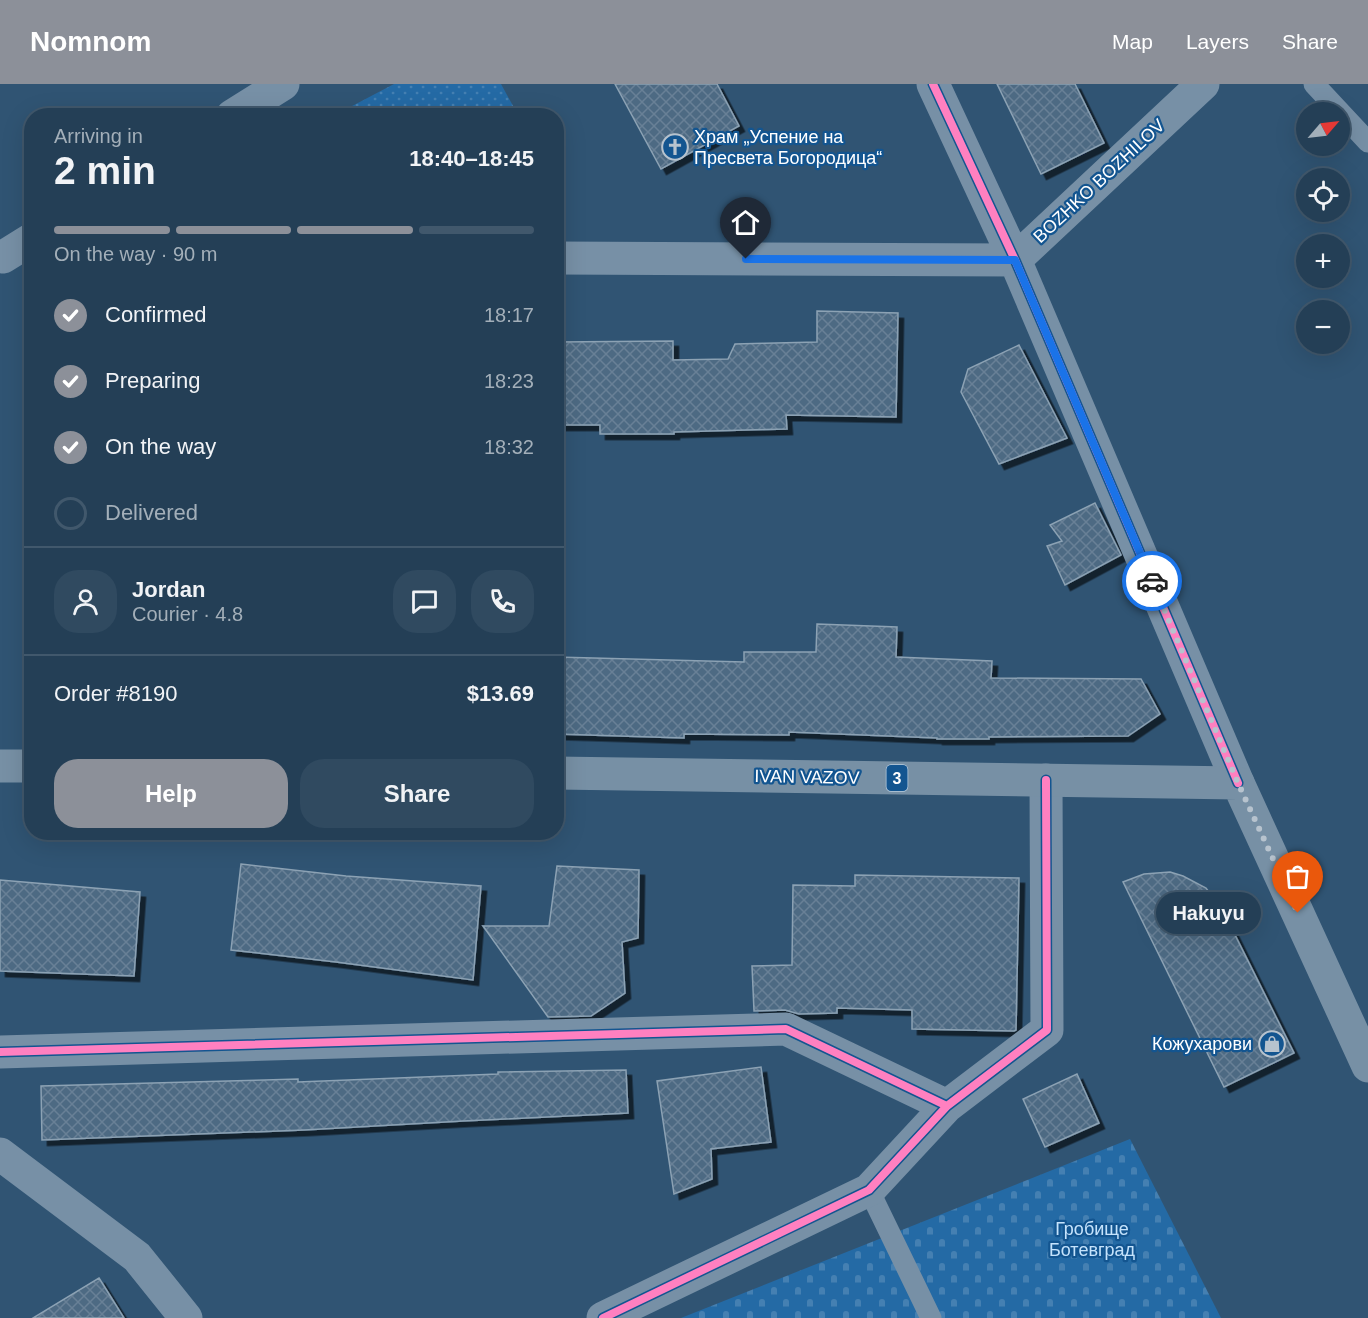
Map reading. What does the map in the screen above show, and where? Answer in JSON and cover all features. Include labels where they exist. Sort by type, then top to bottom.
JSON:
[{"type":"main road","points":[[0,766],[24,766]]},
{"type":"main road","name":"IVAN VAZOV","points":[[564,774],[1238,783]]},
{"type":"main road","points":[[1238,783],[1368,1066]]},
{"type":"street","points":[[245,108],[284,84]]},
{"type":"street","points":[[933,84],[1015,260],[1238,783]]},
{"type":"street","name":"BOZHKO BOZHILOV","points":[[1015,260],[1203,84]]},
{"type":"street","points":[[11,257],[24,246]]},
{"type":"street","points":[[564,258],[1015,260]]},
{"type":"street","points":[[603,1318],[869,1190],[947,1106],[1047,1030],[1046,780]]},
{"type":"street","points":[[0,1052],[786,1029],[947,1106]]},
{"type":"street","points":[[0,1154],[137,1257],[186,1318]]},
{"type":"lane","points":[[1314,84],[1368,142]]},
{"type":"lane","points":[[869,1190],[931,1318]]},
{"type":"green space","points":[[394,84],[501,84],[514,108],[348,108]]},
{"type":"green space","name":"Гробище Ботевград","points":[[1130,1139],[1221,1318],[681,1318]]},
{"type":"building","name":"Храм „Успение на Пресвета Богородица“","points":[[615,84],[717,84],[739,126],[661,169]]},
{"type":"building","points":[[997,84],[1075,84],[1104,143],[1041,174]]},
{"type":"building","points":[[817,311],[898,313],[896,417],[786,415],[787,429],[674,432],[674,434],[600,434],[600,425],[564,425],[564,342],[673,341],[673,360],[728,359],[735,344],[817,342]]},
{"type":"building","points":[[1019,345],[1067,438],[999,464],[961,392],[968,369]]},
{"type":"building","points":[[1095,503],[1121,555],[1065,585],[1047,546],[1062,541],[1050,525]]},
{"type":"building","points":[[817,624],[897,627],[896,657],[992,661],[991,678],[1141,679],[1160,714],[1128,736],[937,739],[789,732],[789,735],[684,734],[684,738],[564,734],[564,657],[744,662],[744,652],[816,652]]},
{"type":"building","points":[[241,864],[346,876],[481,886],[473,980],[231,950]]},
{"type":"building","points":[[557,866],[639,870],[638,938],[622,942],[625,993],[591,1016],[548,1017],[483,926],[549,926]]},
{"type":"building","points":[[1170,872],[1206,888],[1223,911],[1294,1053],[1224,1087],[1123,882],[1144,874]]},
{"type":"building","points":[[855,875],[1019,878],[1016,1030],[912,1029],[912,1010],[837,1008],[837,1013],[799,1014],[785,1010],[754,1011],[752,966],[792,965],[793,885],[855,886]]},
{"type":"building","points":[[0,880],[140,892],[134,976],[0,971]]},
{"type":"building","points":[[761,1067],[771,1142],[711,1149],[712,1179],[674,1194],[657,1081]]},
{"type":"building","points":[[626,1070],[628,1113],[304,1130],[42,1140],[41,1086],[298,1079],[298,1082],[498,1074],[498,1072]]},
{"type":"building","points":[[1077,1074],[1099,1123],[1045,1147],[1023,1099]]},
{"type":"building","points":[[99,1278],[124,1318],[33,1318]]},
{"type":"cycle path","points":[[933,84],[1015,260],[1238,783]]},
{"type":"cycle path","points":[[603,1318],[869,1190],[947,1106],[1047,1030],[1046,780]]},
{"type":"cycle path","points":[[0,1052],[786,1029],[947,1106]]},
{"type":"way so far","points":[[1152,581],[1238,783],[1298,913]]},
{"type":"place","name":"Храм „Успение на Пресвета Богородица“","points":[[675,147]]},
{"type":"place","name":"Hakuyu","points":[[1298,913]]},
{"type":"place","name":"Кожухарови","points":[[1272,1044]]},
{"type":"route","points":[[746,259],[1015,260],[1152,581]]}]
